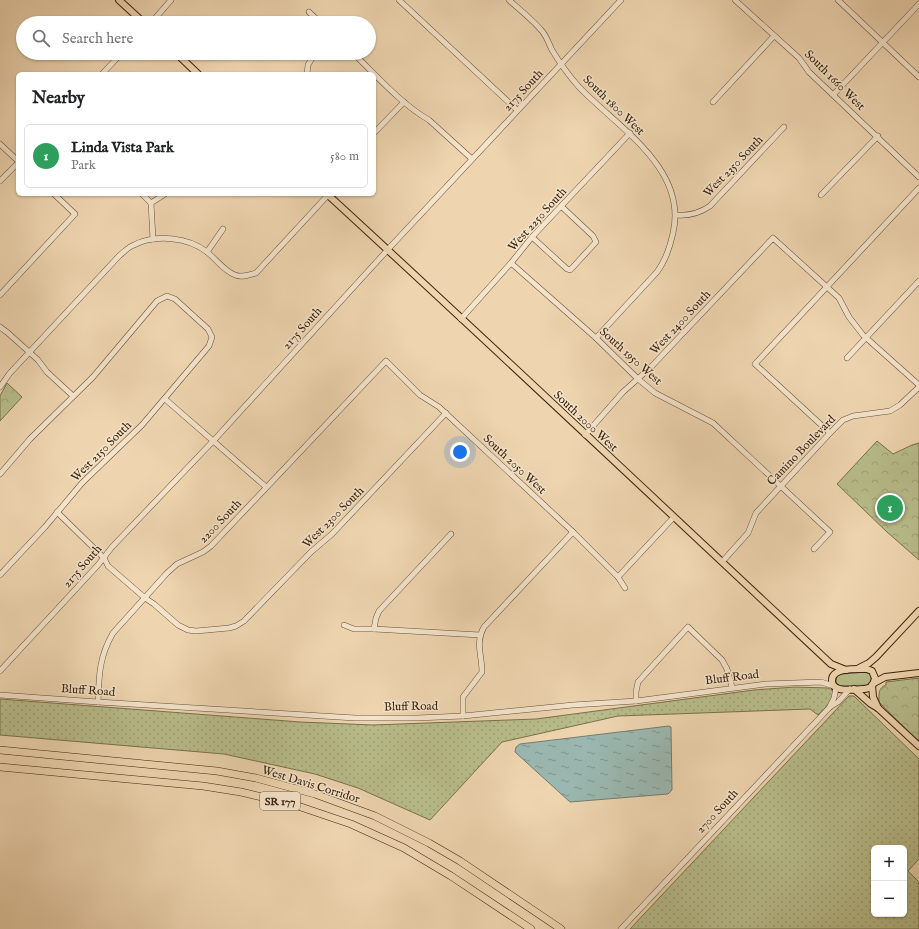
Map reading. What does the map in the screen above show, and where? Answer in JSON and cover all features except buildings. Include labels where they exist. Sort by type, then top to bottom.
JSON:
[{"type":"highway","name":"West Davis Corridor","points":[[0,750],[217,771],[275,782],[315,794],[375,816],[435,846],[460,861],[561,929]]},
{"type":"highway","name":"West Davis Corridor","points":[[0,767],[203,786],[259,796],[301,807],[351,824],[404,848],[451,876],[531,929]]},
{"type":"main road","points":[[119,0],[136,16]]},
{"type":"main road","points":[[183,60],[196,72]]},
{"type":"main road","name":"South 2000 West","points":[[329,196],[831,664],[846,670]]},
{"type":"main road","points":[[856,669],[866,665],[876,657],[919,611]]},
{"type":"main road","points":[[876,657],[873,663],[875,678],[873,684],[873,697],[878,708]]},
{"type":"main road","points":[[831,664],[833,676],[832,682],[835,687],[841,690],[866,688],[881,679],[919,673]]},
{"type":"main road","points":[[833,676],[839,671],[867,669],[882,676],[890,677]]},
{"type":"main road","points":[[852,689],[878,708],[919,746]]},
{"type":"street","points":[[157,16],[171,0]]},
{"type":"street","points":[[399,0],[517,110]]},
{"type":"street","name":"South 1800 West","points":[[509,0],[542,31],[553,52],[580,88],[630,133],[649,153],[668,182],[676,215]]},
{"type":"street","name":"South 1660 West","points":[[735,0],[799,58],[809,72],[834,94],[919,177]]},
{"type":"street","points":[[838,0],[919,77]]},
{"type":"street","name":"2175 South","points":[[0,671],[104,558],[112,547],[214,440],[618,1]]},
{"type":"street","points":[[834,94],[919,4]]},
{"type":"street","points":[[309,12],[313,16]]},
{"type":"street","points":[[713,102],[774,36]]},
{"type":"street","points":[[104,72],[115,60]]},
{"type":"street","points":[[307,72],[308,65],[311,60]]},
{"type":"street","points":[[360,60],[373,72]]},
{"type":"street","points":[[376,75],[404,102],[421,116],[429,120],[472,159]]},
{"type":"street","points":[[376,131],[404,102]]},
{"type":"street","name":"West 2350 South","points":[[676,215],[695,214],[710,206],[784,127]]},
{"type":"street","name":"West 2250 South","points":[[461,319],[532,237],[630,133]]},
{"type":"street","points":[[821,195],[878,136]]},
{"type":"street","points":[[0,144],[16,160]]},
{"type":"street","points":[[0,181],[16,164]]},
{"type":"street","points":[[830,433],[755,364],[826,286],[919,188]]},
{"type":"street","points":[[0,294],[75,214],[56,196]]},
{"type":"street","points":[[144,196],[151,203],[153,239]]},
{"type":"street","points":[[151,203],[162,196]]},
{"type":"street","points":[[0,387],[10,373],[29,352],[119,256],[134,244],[153,239],[180,240],[198,246],[234,275],[244,277],[256,272],[325,196]]},
{"type":"street","points":[[532,237],[567,269],[570,270],[573,267],[596,242],[593,236],[561,206]]},
{"type":"street","points":[[596,338],[662,265],[671,243],[676,215]]},
{"type":"street","points":[[207,252],[223,229]]},
{"type":"street","name":"West 2400 South","points":[[585,435],[623,392],[638,379],[773,238],[826,286]]},
{"type":"street","name":"South 1950 West","points":[[511,263],[596,338],[638,379],[655,392],[713,423],[830,532],[814,549]]},
{"type":"street","points":[[847,358],[919,281]]},
{"type":"street","points":[[826,286],[838,298],[849,317],[866,338],[919,386]]},
{"type":"street","name":"West 2150 South","points":[[0,575],[41,532],[82,483],[142,425],[209,346],[212,337],[208,329],[175,299],[167,296],[157,301],[93,377],[73,396]]},
{"type":"street","points":[[0,327],[38,360],[47,372],[73,396],[30,439],[0,474]]},
{"type":"street","name":"South 2050 West","points":[[386,361],[420,395],[446,413],[573,532],[618,577],[625,588]]},
{"type":"street","name":"2200 South","points":[[98,702],[99,672],[102,656],[113,633],[167,573],[177,564],[203,552],[211,546],[386,361]]},
{"type":"street","name":"Camino Boulevard","points":[[722,562],[748,533],[756,513],[843,420],[853,416],[890,411],[900,405],[919,386]]},
{"type":"street","points":[[165,399],[214,440],[266,487]]},
{"type":"street","name":"West 2300 South","points":[[145,598],[178,625],[188,630],[196,631],[229,628],[244,621],[311,552],[332,534],[446,413]]},
{"type":"street","points":[[57,512],[104,558],[108,566],[145,598]]},
{"type":"street","points":[[618,577],[673,518]]},
{"type":"street","points":[[462,716],[463,697],[482,672],[479,648],[480,635],[484,627],[573,532]]},
{"type":"street","points":[[374,629],[379,611],[451,534]]},
{"type":"street","points":[[344,625],[354,629],[480,635]]},
{"type":"street","points":[[636,701],[638,682],[688,627],[722,660],[727,669],[732,687]]},
{"type":"street","name":"Bluff Road","points":[[821,682],[833,676]]},
{"type":"street","name":"Bluff Road","points":[[0,695],[355,718],[417,718],[462,716],[573,705],[636,701],[732,687],[766,684],[821,682],[835,687]]},
{"type":"street","points":[[829,708],[834,700],[835,687]]},
{"type":"street","name":"2700 South","points":[[621,929],[829,708],[852,689]]},
{"type":"green space","points":[[7,383],[22,397],[0,421],[0,396]]},
{"type":"green space","points":[[877,441],[893,454],[919,443],[919,560],[887,532],[837,484]]},
{"type":"green space","points":[[869,673],[871,676],[871,682],[868,685],[842,686],[838,685],[836,682],[837,676],[842,674]]},
{"type":"green space","points":[[919,678],[919,743],[879,702],[879,696],[880,690],[886,685],[886,682]]},
{"type":"green space","points":[[795,687],[828,688],[832,690],[833,693],[829,704],[818,715],[810,709],[618,716],[502,742],[430,820],[358,788],[315,774],[224,754],[0,735],[0,699],[300,722],[373,725],[536,719],[754,690]]},
{"type":"green space","points":[[849,696],[854,696],[919,759],[919,859],[908,871],[919,882],[919,929],[630,929]]},
{"type":"water","points":[[669,726],[671,727],[672,790],[668,794],[570,802],[515,752],[516,747],[520,744]]},
{"type":"place","name":"Linda Vista Park","points":[[890,508]]}]
